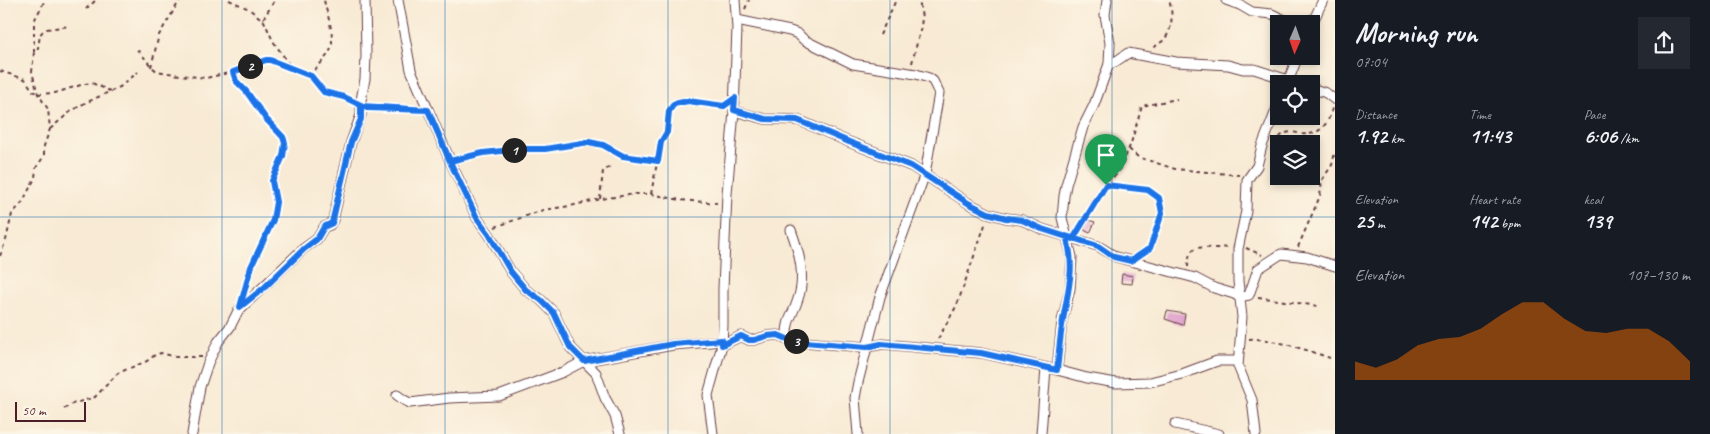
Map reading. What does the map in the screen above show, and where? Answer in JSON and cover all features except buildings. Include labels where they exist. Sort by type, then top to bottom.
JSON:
[{"type":"street","points":[[192,434],[200,387],[214,349],[230,327],[240,307],[265,287],[317,239],[324,227],[332,223],[351,142],[361,119],[366,56],[365,0]]},
{"type":"street","points":[[398,0],[409,62],[450,161],[477,218],[511,272],[526,290],[541,300],[554,313],[570,347],[596,373],[605,398],[616,416],[620,434]]},
{"type":"street","points":[[713,434],[708,395],[722,343],[727,204],[735,98],[737,20],[734,0]]},
{"type":"street","points":[[1057,370],[1062,321],[1070,289],[1072,257],[1069,238],[1062,218],[1066,185],[1083,127],[1094,106],[1109,64],[1110,43],[1105,15],[1107,0]]},
{"type":"street","points":[[1226,0],[1252,12],[1274,15]]},
{"type":"street","points":[[1316,15],[1323,0]]},
{"type":"street","points":[[737,20],[790,30],[804,40],[854,64],[929,78],[933,81],[939,93],[925,174],[880,297],[867,347],[856,398],[858,434]]},
{"type":"street","points":[[1109,64],[1118,60],[1126,53],[1194,64],[1228,65],[1243,69],[1254,69],[1270,75]]},
{"type":"street","points":[[1320,92],[1334,97]]},
{"type":"street","points":[[734,110],[765,119],[798,120],[911,166],[968,203],[996,215],[1022,220],[1042,229],[1098,246],[1116,258],[1188,276],[1244,296]]},
{"type":"street","points":[[1256,434],[1252,400],[1238,361],[1244,296],[1238,248],[1246,211],[1248,176],[1257,166],[1270,125]]},
{"type":"street","points":[[787,339],[786,327],[798,298],[802,274],[800,256],[791,230]]},
{"type":"street","points":[[1244,296],[1257,270],[1280,254],[1318,260],[1335,266]]},
{"type":"street","points":[[397,394],[410,403],[449,398],[499,396],[563,372],[584,361],[673,344],[722,343],[741,336],[754,340],[778,335],[787,339],[867,347],[878,344],[994,355],[1116,384],[1135,384],[1182,374],[1217,361],[1238,361]]},
{"type":"street","points":[[1041,434],[1046,368]]},
{"type":"street","points":[[1175,424],[1218,434]]},
{"type":"path","points":[[0,256],[13,212],[22,203],[35,178],[36,168],[44,156],[44,146],[50,129],[48,109],[38,94],[32,72],[34,21],[45,0]]},
{"type":"path","points":[[86,9],[96,0]]},
{"type":"path","points":[[151,67],[160,35],[180,0]]},
{"type":"path","points":[[229,0],[249,9],[262,19],[273,41],[291,68]]},
{"type":"path","points":[[262,19],[276,0]]},
{"type":"path","points":[[309,76],[328,54],[331,46],[332,33],[324,0]]},
{"type":"path","points":[[880,35],[896,0]]},
{"type":"path","points":[[910,73],[921,27],[922,18],[919,0]]},
{"type":"path","points":[[1152,57],[1154,47],[1164,40],[1172,19],[1172,9],[1168,0]]},
{"type":"path","points":[[34,52],[38,48],[42,32],[48,29],[70,26]]},
{"type":"path","points":[[136,50],[143,55],[151,67],[162,73],[200,78],[233,72],[268,60],[309,76],[324,92],[344,97],[361,106],[428,110]]},
{"type":"path","points":[[0,71],[25,79],[33,91],[38,94],[55,93],[92,83],[111,91]]},
{"type":"path","points":[[50,129],[70,112],[120,87],[138,72]]},
{"type":"path","points":[[233,72],[236,81],[246,91],[260,112],[283,137],[285,143],[283,156],[272,181],[276,202],[273,220],[251,267],[240,307]]},
{"type":"path","points":[[1268,156],[1281,136],[1286,133],[1312,133],[1322,128],[1329,120],[1334,97]]},
{"type":"path","points":[[651,194],[661,142],[667,132],[669,111],[674,104],[688,101],[724,106],[735,98]]},
{"type":"path","points":[[1069,238],[1108,181],[1121,168],[1142,106],[1177,98]]},
{"type":"path","points":[[1329,120],[1335,118]]},
{"type":"path","points":[[450,161],[483,153],[520,149],[545,149],[589,142],[603,145],[623,156],[658,161]]},
{"type":"path","points":[[1128,149],[1138,157],[1175,169],[1248,176]]},
{"type":"path","points":[[1294,256],[1320,196],[1322,180],[1332,164],[1335,152]]},
{"type":"path","points":[[600,199],[603,171],[610,167]]},
{"type":"path","points":[[1106,185],[1148,190],[1159,198],[1162,213],[1150,248],[1131,261]]},
{"type":"path","points":[[486,230],[543,210],[636,194],[651,194],[680,200],[727,204]]},
{"type":"path","points":[[930,349],[941,336],[957,305],[978,248],[985,222],[996,215]]},
{"type":"path","points":[[1188,276],[1189,256],[1191,251],[1197,247],[1247,248],[1274,258]]},
{"type":"path","points":[[1244,296],[1318,306]]},
{"type":"path","points":[[1240,343],[1246,340],[1259,339],[1291,346],[1330,358]]},
{"type":"path","points":[[64,409],[72,404],[96,397],[118,373],[155,355],[201,357],[214,349]]},
{"type":"route","points":[[1106,185],[1088,216],[1073,239],[1066,236],[1042,229],[1022,220],[988,213],[968,203],[911,166],[797,120],[756,118],[734,110],[735,98],[724,106],[688,101],[674,104],[669,111],[667,132],[661,142],[658,161],[623,156],[596,142],[545,149],[520,149],[483,153],[450,161],[428,110],[394,109],[378,107],[367,108],[361,106],[361,119],[351,142],[332,223],[324,227],[317,239],[265,287],[240,307],[248,274],[273,220],[276,202],[272,181],[283,156],[285,143],[283,137],[236,81],[233,72],[270,60],[311,76],[326,93],[344,97],[367,108],[378,107],[428,110],[452,166],[477,218],[489,234],[511,272],[526,290],[541,300],[554,313],[570,347],[584,361],[673,344],[722,340],[722,345],[739,336],[754,340],[778,335],[792,341],[867,347],[881,344],[981,353],[1057,370],[1062,321],[1070,289],[1072,257],[1066,236],[1082,242],[1098,246],[1114,257],[1131,261],[1150,248],[1152,238],[1161,218],[1162,209],[1159,198],[1154,193],[1148,190],[1106,185]]}]
